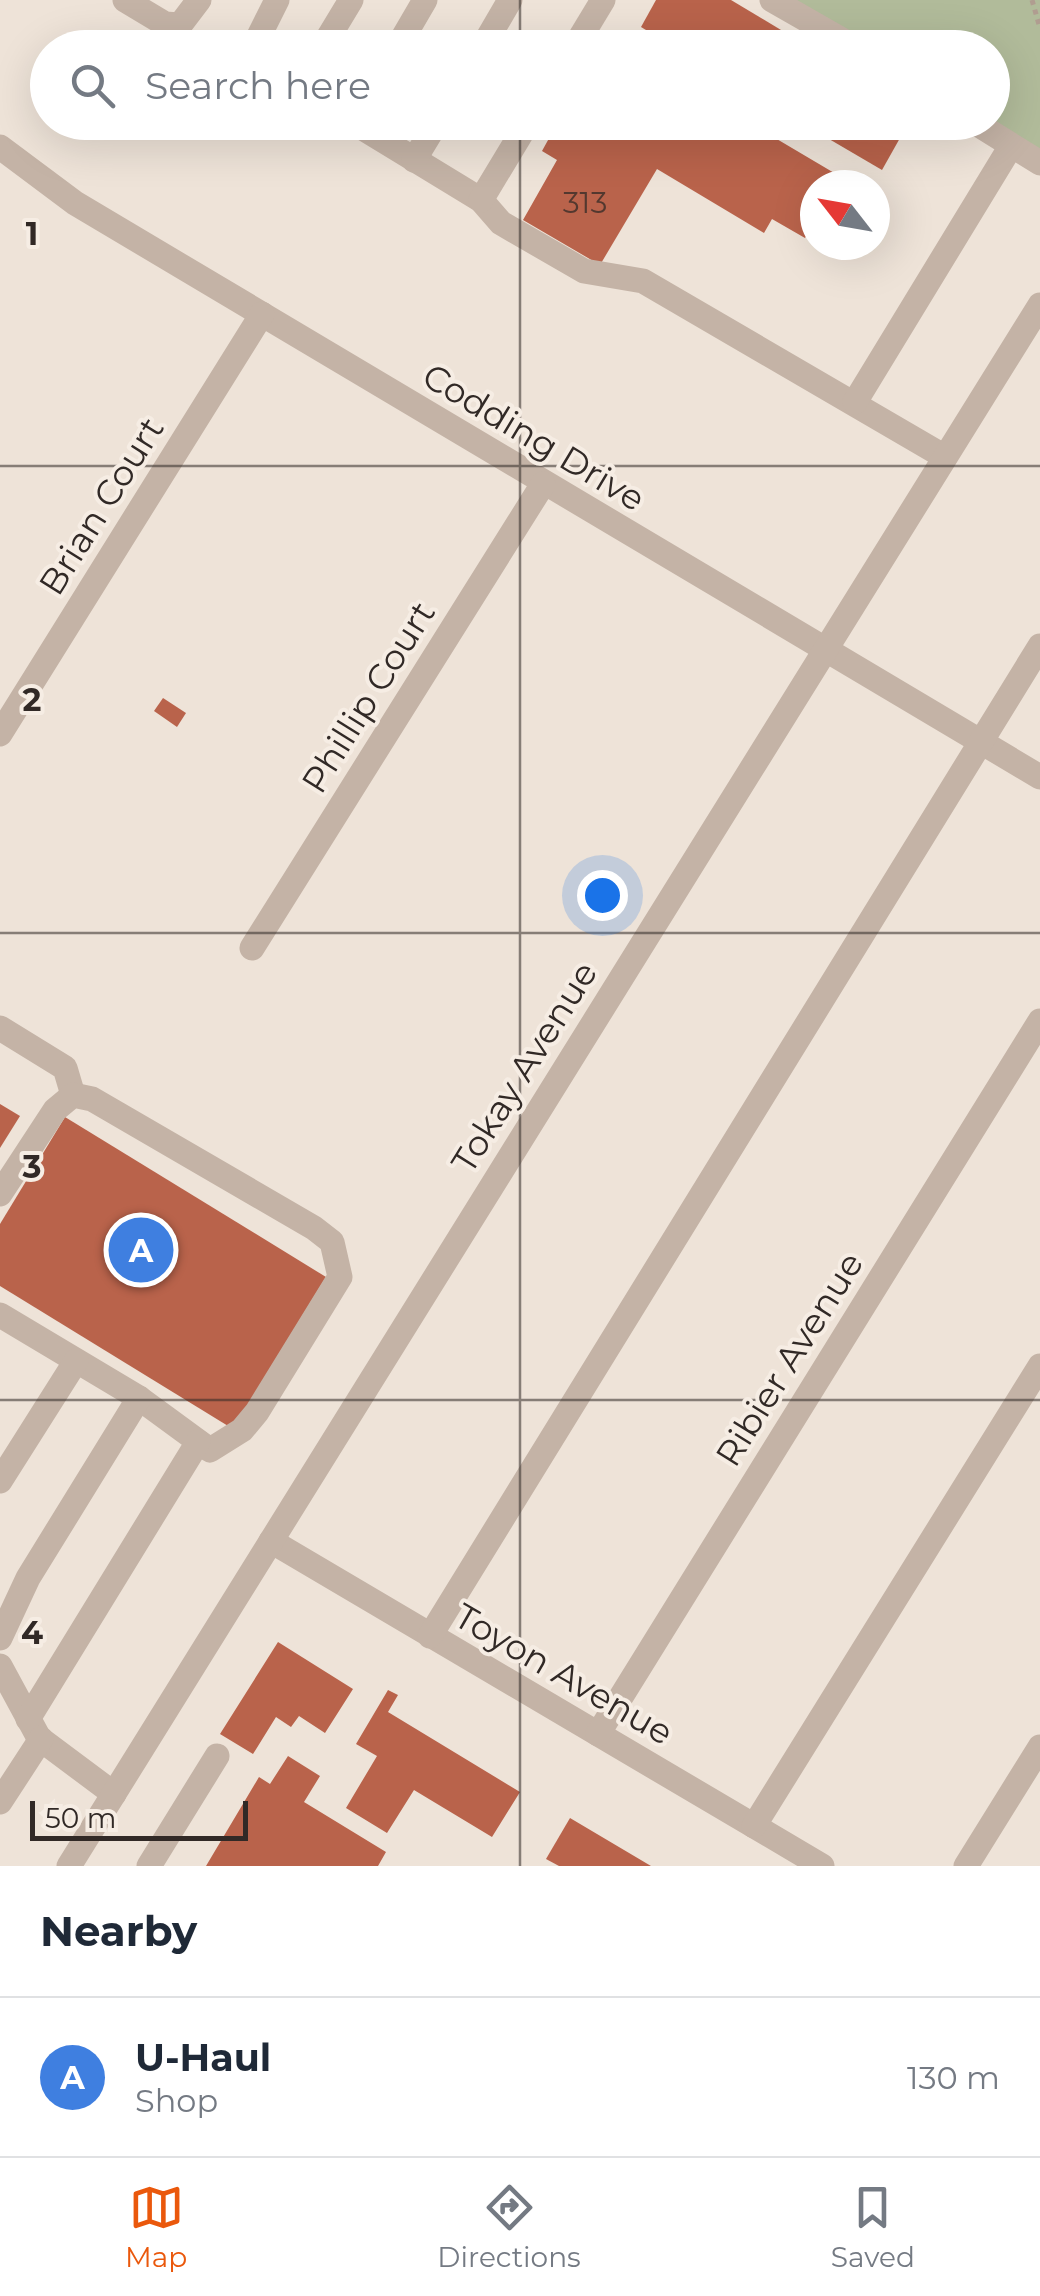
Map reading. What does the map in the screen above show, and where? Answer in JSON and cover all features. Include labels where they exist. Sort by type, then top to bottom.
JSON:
[{"type":"street","points":[[125,0],[166,24],[180,25],[199,0]]},
{"type":"street","points":[[262,30],[277,0]]},
{"type":"street","points":[[333,30],[351,0]]},
{"type":"street","points":[[408,30],[425,0]]},
{"type":"street","points":[[492,30],[510,0]]},
{"type":"street","points":[[584,30],[602,0]]},
{"type":"street","points":[[772,0],[824,30]]},
{"type":"street","points":[[381,140],[481,200],[501,223],[584,271],[643,282],[945,456]]},
{"type":"street","points":[[414,160],[426,140]]},
{"type":"street","points":[[481,200],[517,140]]},
{"type":"street","points":[[1002,140],[1040,163]]},
{"type":"street","points":[[855,402],[1011,146]]},
{"type":"street","name":"Codding Drive","points":[[0,147],[75,203],[1040,777]]},
{"type":"street","name":"Tokay Avenue","points":[[69,1866],[1040,305]]},
{"type":"street","name":"Brian Court","points":[[0,734],[262,314]]},
{"type":"street","name":"Phillip Court","points":[[252,948],[543,484]]},
{"type":"street","points":[[430,1636],[1040,646]]},
{"type":"street","name":"Ribier Avenue","points":[[598,1734],[1040,1021]]},
{"type":"street","points":[[0,1028],[65,1068],[74,1096]]},
{"type":"street","points":[[0,1194],[55,1110],[74,1096]]},
{"type":"street","points":[[4,1326],[139,1398],[210,1450],[242,1430],[257,1412],[340,1277],[332,1242],[108,1105],[74,1096]]},
{"type":"street","points":[[0,1481],[76,1361]]},
{"type":"street","points":[[754,1826],[1040,1366]]},
{"type":"street","points":[[0,1638],[28,1578],[139,1398]]},
{"type":"street","points":[[0,1802],[34,1729],[198,1442]]},
{"type":"street","name":"Toyon Avenue","points":[[271,1542],[822,1866]]},
{"type":"street","points":[[0,1666],[34,1729],[114,1794]]},
{"type":"street","points":[[966,1866],[1040,1747]]},
{"type":"street","points":[[148,1866],[217,1756]]},
{"type":"path","points":[[1032,0],[1040,28]]},
{"type":"green space","points":[[792,0],[1040,0],[1040,150],[1010,131],[1010,30],[842,30]]},
{"type":"building","points":[[656,0],[731,0],[781,30],[646,30],[641,27]]},
{"type":"building","points":[[548,140],[778,140],[829,170],[800,170],[800,235],[772,219],[764,233],[657,169],[600,265],[523,220],[557,160],[542,151]]},
{"type":"building","points":[[831,140],[899,140],[882,170]]},
{"type":"building","points":[[163,698],[186,713],[177,727],[154,711]]},
{"type":"building","points":[[0,1104],[20,1116],[0,1148]]},
{"type":"building","points":[[65,1117],[326,1277],[233,1429],[0,1286],[0,1224]]},
{"type":"building","points":[[278,1642],[353,1689],[325,1733],[299,1716],[291,1727],[276,1717],[253,1754],[220,1734]]},
{"type":"building","points":[[388,1690],[398,1695],[388,1712],[520,1792],[492,1837],[414,1790],[387,1833],[346,1808],[377,1756],[356,1744]]},
{"type":"building","points":[[288,1756],[320,1776],[304,1802],[386,1852],[378,1866],[206,1866],[259,1777],[270,1784]]},
{"type":"building","points":[[570,1818],[651,1866],[559,1866],[546,1859]]},
{"type":"place","name":"U-Haul","points":[[141,1250]]}]
